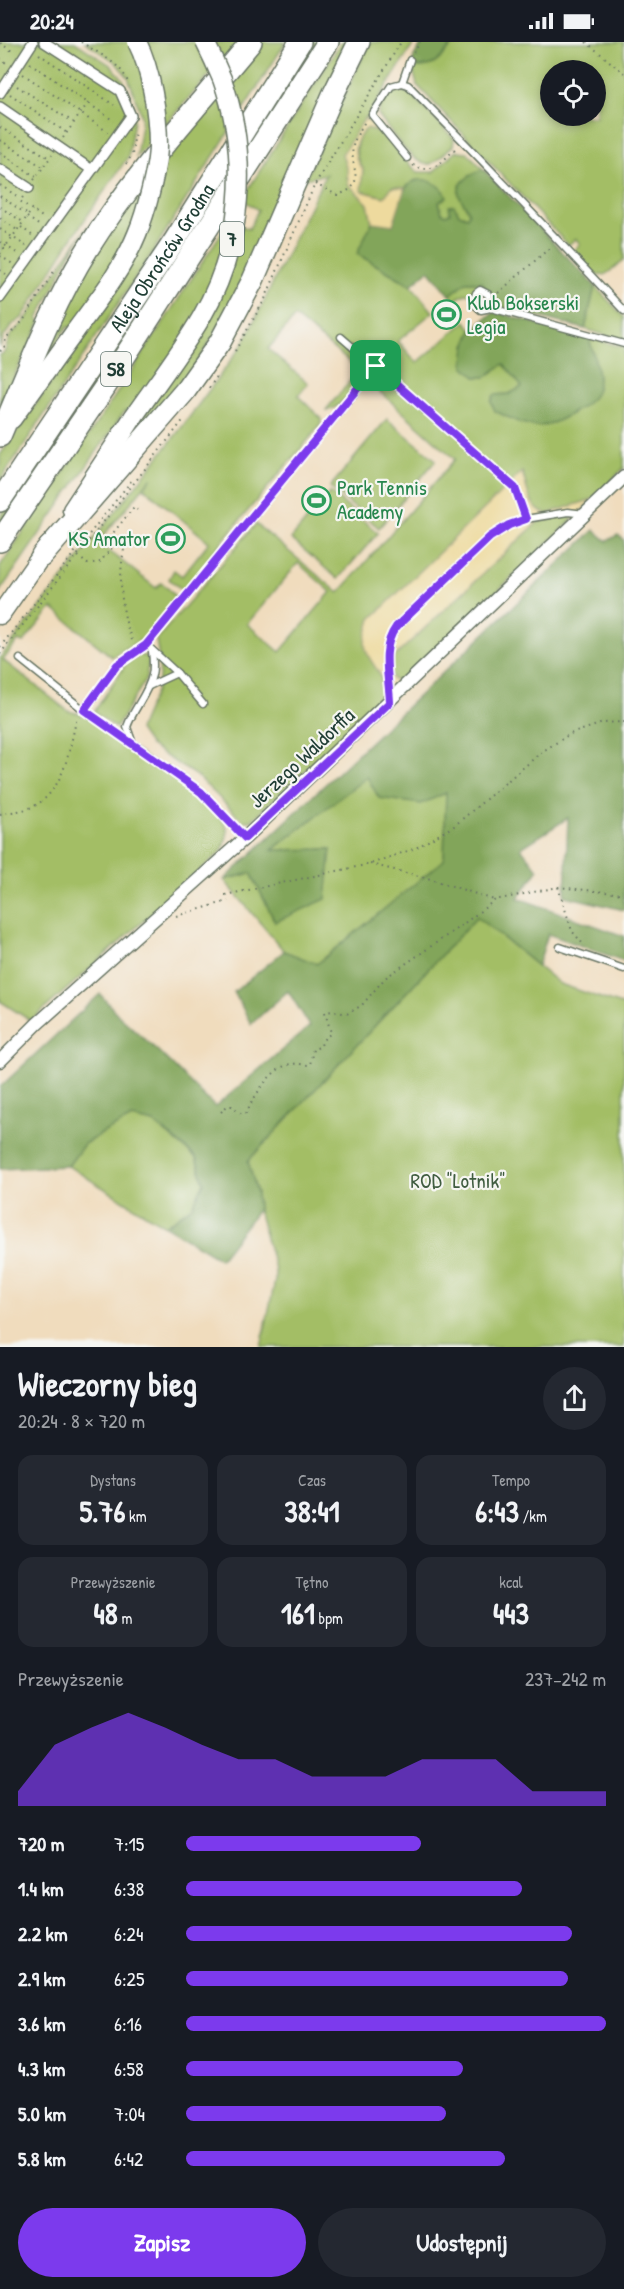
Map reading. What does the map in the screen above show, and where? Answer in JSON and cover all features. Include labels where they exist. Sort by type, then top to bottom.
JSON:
[{"type":"highway","points":[[0,436],[48,321],[87,250],[131,184],[174,130],[251,42]]},
{"type":"highway","name":"Aleja Obrońców Grodna","points":[[0,501],[175,240],[300,42]]},
{"type":"highway","name":"Aleja Obrońców Grodna","points":[[0,541],[105,387],[328,42]]},
{"type":"highway","points":[[42,556],[184,391],[220,342],[253,280],[333,95],[359,42]]},
{"type":"main road","points":[[0,436],[113,279],[138,234],[151,186],[158,146],[153,96],[142,52],[137,42]]},
{"type":"main road","name":"7","points":[[0,615],[202,316],[226,259],[235,225],[240,184],[235,127],[222,78],[205,42]]},
{"type":"street","points":[[0,298],[131,116],[120,91],[44,42]]},
{"type":"street","points":[[1,91],[31,45]]},
{"type":"street","points":[[0,107],[92,170]]},
{"type":"street","points":[[0,169],[28,188]]},
{"type":"street","name":"Jerzego Waldorffa","points":[[0,1061],[37,1024],[245,838],[624,477]]},
{"type":"lane","points":[[402,83],[410,60]]},
{"type":"lane","points":[[407,158],[372,115],[391,86],[402,83],[408,85],[464,141],[624,311]]},
{"type":"lane","points":[[491,308],[491,299],[488,294],[480,290],[476,293],[473,303],[481,310],[491,308],[624,344]]},
{"type":"lane","points":[[341,337],[515,488],[526,519]]},
{"type":"lane","points":[[84,710],[117,665],[146,645],[376,366]]},
{"type":"lane","points":[[390,702],[386,651],[388,637],[396,627],[490,537],[509,525],[526,519],[568,512],[585,514]]},
{"type":"lane","points":[[146,645],[177,673],[203,704]]},
{"type":"lane","points":[[133,744],[127,727],[131,714],[149,686],[153,672],[152,651]]},
{"type":"lane","points":[[20,659],[84,710],[201,792],[245,838]]},
{"type":"lane","points":[[149,686],[177,673]]},
{"type":"lane","points":[[560,947],[624,969]]},
{"type":"path","points":[[372,115],[359,131],[353,146],[355,183],[351,190],[337,195],[315,184],[401,42]]},
{"type":"path","points":[[586,42],[624,73]]},
{"type":"path","points":[[0,43],[123,127]]},
{"type":"path","points":[[31,45],[131,116]]},
{"type":"path","points":[[0,58],[115,137]]},
{"type":"path","points":[[8,80],[74,122]]},
{"type":"path","points":[[1,91],[67,133]]},
{"type":"path","points":[[21,199],[87,103]]},
{"type":"path","points":[[0,127],[50,158]]},
{"type":"path","points":[[0,140],[43,168]]},
{"type":"path","points":[[407,158],[413,165],[422,169],[434,168],[464,141]]},
{"type":"path","points":[[0,153],[36,177]]},
{"type":"path","points":[[0,185],[21,199],[20,201],[50,228]]},
{"type":"path","points":[[0,196],[27,216],[50,228]]},
{"type":"path","points":[[0,207],[23,222]]},
{"type":"path","points":[[20,269],[0,253],[32,210]]},
{"type":"path","points":[[0,218],[40,241]]},
{"type":"path","points":[[0,230],[34,250]]},
{"type":"path","points":[[491,299],[559,240]]},
{"type":"path","points":[[0,242],[27,260]]},
{"type":"path","points":[[75,554],[87,564],[100,562],[116,543],[109,538],[134,507],[137,510]]},
{"type":"path","points":[[124,550],[120,579],[127,627],[137,650]]},
{"type":"path","points":[[0,814],[32,807],[46,798],[62,776],[76,721],[84,710]]},
{"type":"path","points":[[225,894],[370,864],[416,849],[454,826],[543,751],[570,734],[603,723],[624,722]]},
{"type":"path","points":[[370,864],[431,879],[495,900]]},
{"type":"path","points":[[558,887],[572,931],[594,958]]},
{"type":"path","points":[[221,1112],[227,1106],[232,1106],[242,1114],[246,1113],[254,1098],[274,1072],[291,1064],[310,1065],[313,1049],[320,1047],[331,1033],[325,1012],[348,1014],[362,1005],[385,978],[495,900],[558,887],[624,894]]},
{"type":"path","points":[[175,917],[228,901]]},
{"type":"green space","points":[[0,42],[75,42],[112,66],[123,79],[135,114],[128,157],[70,241],[22,318],[12,325],[3,338],[0,348]]},
{"type":"green space","points":[[85,42],[239,42],[136,157],[142,117],[128,77],[115,62]]},
{"type":"green space","points":[[259,42],[286,42],[152,253],[0,481],[0,455],[84,336],[68,326],[27,384],[76,283],[135,194]]},
{"type":"green space","points":[[310,42],[317,42],[0,528],[0,517],[78,402]]},
{"type":"green space","points":[[341,42],[353,42],[239,294],[192,371],[126,445],[143,421],[125,411],[0,591],[0,566],[129,375],[229,221],[249,229],[258,210],[242,199]]},
{"type":"green space","points":[[370,42],[415,42],[343,155],[348,171],[347,179],[368,204],[372,222],[357,254],[411,285],[433,312],[398,341],[417,363],[466,321],[472,330],[465,346],[476,377],[485,377],[504,364],[523,387],[509,394],[494,395],[492,402],[598,378],[589,338],[624,347],[624,468],[593,499],[547,514],[541,512],[533,504],[523,473],[373,663],[382,680],[381,701],[251,821],[243,821],[198,777],[150,746],[139,730],[158,685],[159,666],[156,640],[256,524],[339,593],[455,459],[369,382],[374,370],[364,354],[359,360],[364,367],[360,379],[337,406],[326,410],[359,370],[295,317],[268,349],[308,383],[298,396],[322,419],[320,426],[229,533],[186,589],[181,589],[169,579],[174,570],[182,576],[209,542],[144,488],[152,477],[99,541],[156,588],[161,583],[173,594],[175,604],[148,637],[112,657],[52,608],[23,643],[18,641],[3,660],[68,711],[85,715],[200,796],[222,818],[227,827],[227,836],[222,851],[31,1021],[0,1001],[0,658],[182,427],[243,344],[326,174],[305,179]],"holes":[[[298,563],[331,592],[280,652],[247,624]]]},
{"type":"green space","points":[[423,42],[455,42],[437,62],[427,66],[412,66],[414,56]]},
{"type":"green space","points":[[455,42],[624,42],[624,259],[615,268],[602,275],[592,272],[574,251],[580,244],[576,239],[568,245],[417,85],[412,66],[427,66],[442,58]]},
{"type":"green space","points":[[392,90],[412,95],[454,139],[453,146],[433,163],[424,164],[409,154],[378,115],[380,107]]},
{"type":"green space","points":[[368,128],[384,137],[418,172],[433,172],[456,151],[467,152],[484,170],[480,170],[459,195],[469,213],[467,217],[459,214],[457,209],[446,215],[442,213],[439,202],[416,180],[405,188],[392,187],[385,197],[361,191],[363,169],[356,147],[360,136]]},
{"type":"green space","points":[[484,170],[595,286],[585,329],[497,306],[482,282],[466,282],[450,295],[429,270],[411,285],[357,254],[372,222],[393,225],[405,189],[416,181],[434,183],[444,191],[447,197],[439,202],[442,213],[446,215],[450,213],[449,206],[454,205],[459,214],[467,217],[469,213],[459,195],[460,186],[472,174]]},
{"type":"green space","points":[[88,226],[72,251],[38,319],[41,321],[0,405],[0,355],[4,353],[10,336],[24,322]]},
{"type":"green space","points":[[466,282],[482,282],[488,289],[477,287],[455,300],[450,295]]},
{"type":"green space","points":[[595,286],[624,317],[624,341],[585,329]]},
{"type":"green space","points":[[495,312],[589,338],[598,381],[595,394],[591,399],[562,419],[543,426],[526,425],[495,411],[491,402],[494,395],[509,394],[522,387],[504,364],[485,377],[476,377],[464,366],[466,348],[471,334],[480,323]]},
{"type":"green space","points":[[387,419],[436,460],[379,528],[330,487]]},
{"type":"green space","points":[[330,492],[378,533],[338,579],[291,539]]},
{"type":"green space","points":[[570,514],[571,521],[402,682],[393,680],[389,671],[393,658],[538,522]]},
{"type":"green space","points":[[594,530],[607,541],[618,535],[624,540],[624,910],[565,896],[568,818],[521,848],[538,870],[518,898],[624,936],[624,961],[548,934],[538,966],[477,917],[248,1161],[257,1193],[258,1210],[220,1259],[165,1226],[192,1206],[204,1183],[196,1157],[154,1123],[132,1118],[106,1131],[84,1144],[68,1166],[0,1169],[0,1087],[100,994],[119,1016],[215,1107],[310,1026],[288,991],[251,1024],[234,992],[284,951],[317,964],[444,860],[446,793],[421,804],[379,798],[367,777],[272,850],[331,849],[326,899],[275,922],[251,873],[224,880]]},
{"type":"green space","points":[[139,655],[146,656],[149,660],[146,679],[116,728],[94,712],[125,665]]},
{"type":"green space","points":[[367,776],[379,798],[446,793],[444,860],[317,964],[284,951],[224,880],[251,873],[275,922],[331,849],[271,851]]},
{"type":"green space","name":"ROD \"Lotnik\"","points":[[477,917],[560,984],[624,1006],[624,1347],[261,1347],[275,1281],[275,1269],[258,1210],[257,1193],[248,1161]]},
{"type":"green space","points":[[132,1118],[154,1123],[196,1158],[204,1183],[192,1206],[165,1226],[68,1166],[84,1144]]},
{"type":"sand","points":[[365,118],[395,146],[376,131],[368,128],[361,134],[355,151],[357,161],[363,169],[361,191],[384,197],[392,187],[405,188],[393,225],[372,222],[368,204],[348,184],[342,154]]},
{"type":"sand","points":[[522,472],[532,503],[541,512],[547,514],[593,499],[571,521],[570,515],[538,522],[393,658],[389,671],[393,680],[402,682],[381,701],[383,683],[366,651],[365,643],[371,619]]},
{"type":"place","name":"Klub Bokserski Legia","points":[[446,315]]},
{"type":"place","name":"Park Tennis Academy","points":[[316,500]]},
{"type":"place","name":"KS Amator","points":[[171,539]]},
{"type":"route","points":[[376,366],[515,488],[526,519],[509,525],[490,537],[396,627],[388,637],[386,651],[390,702],[245,838],[201,792],[84,710],[117,665],[146,645],[376,366]]}]
